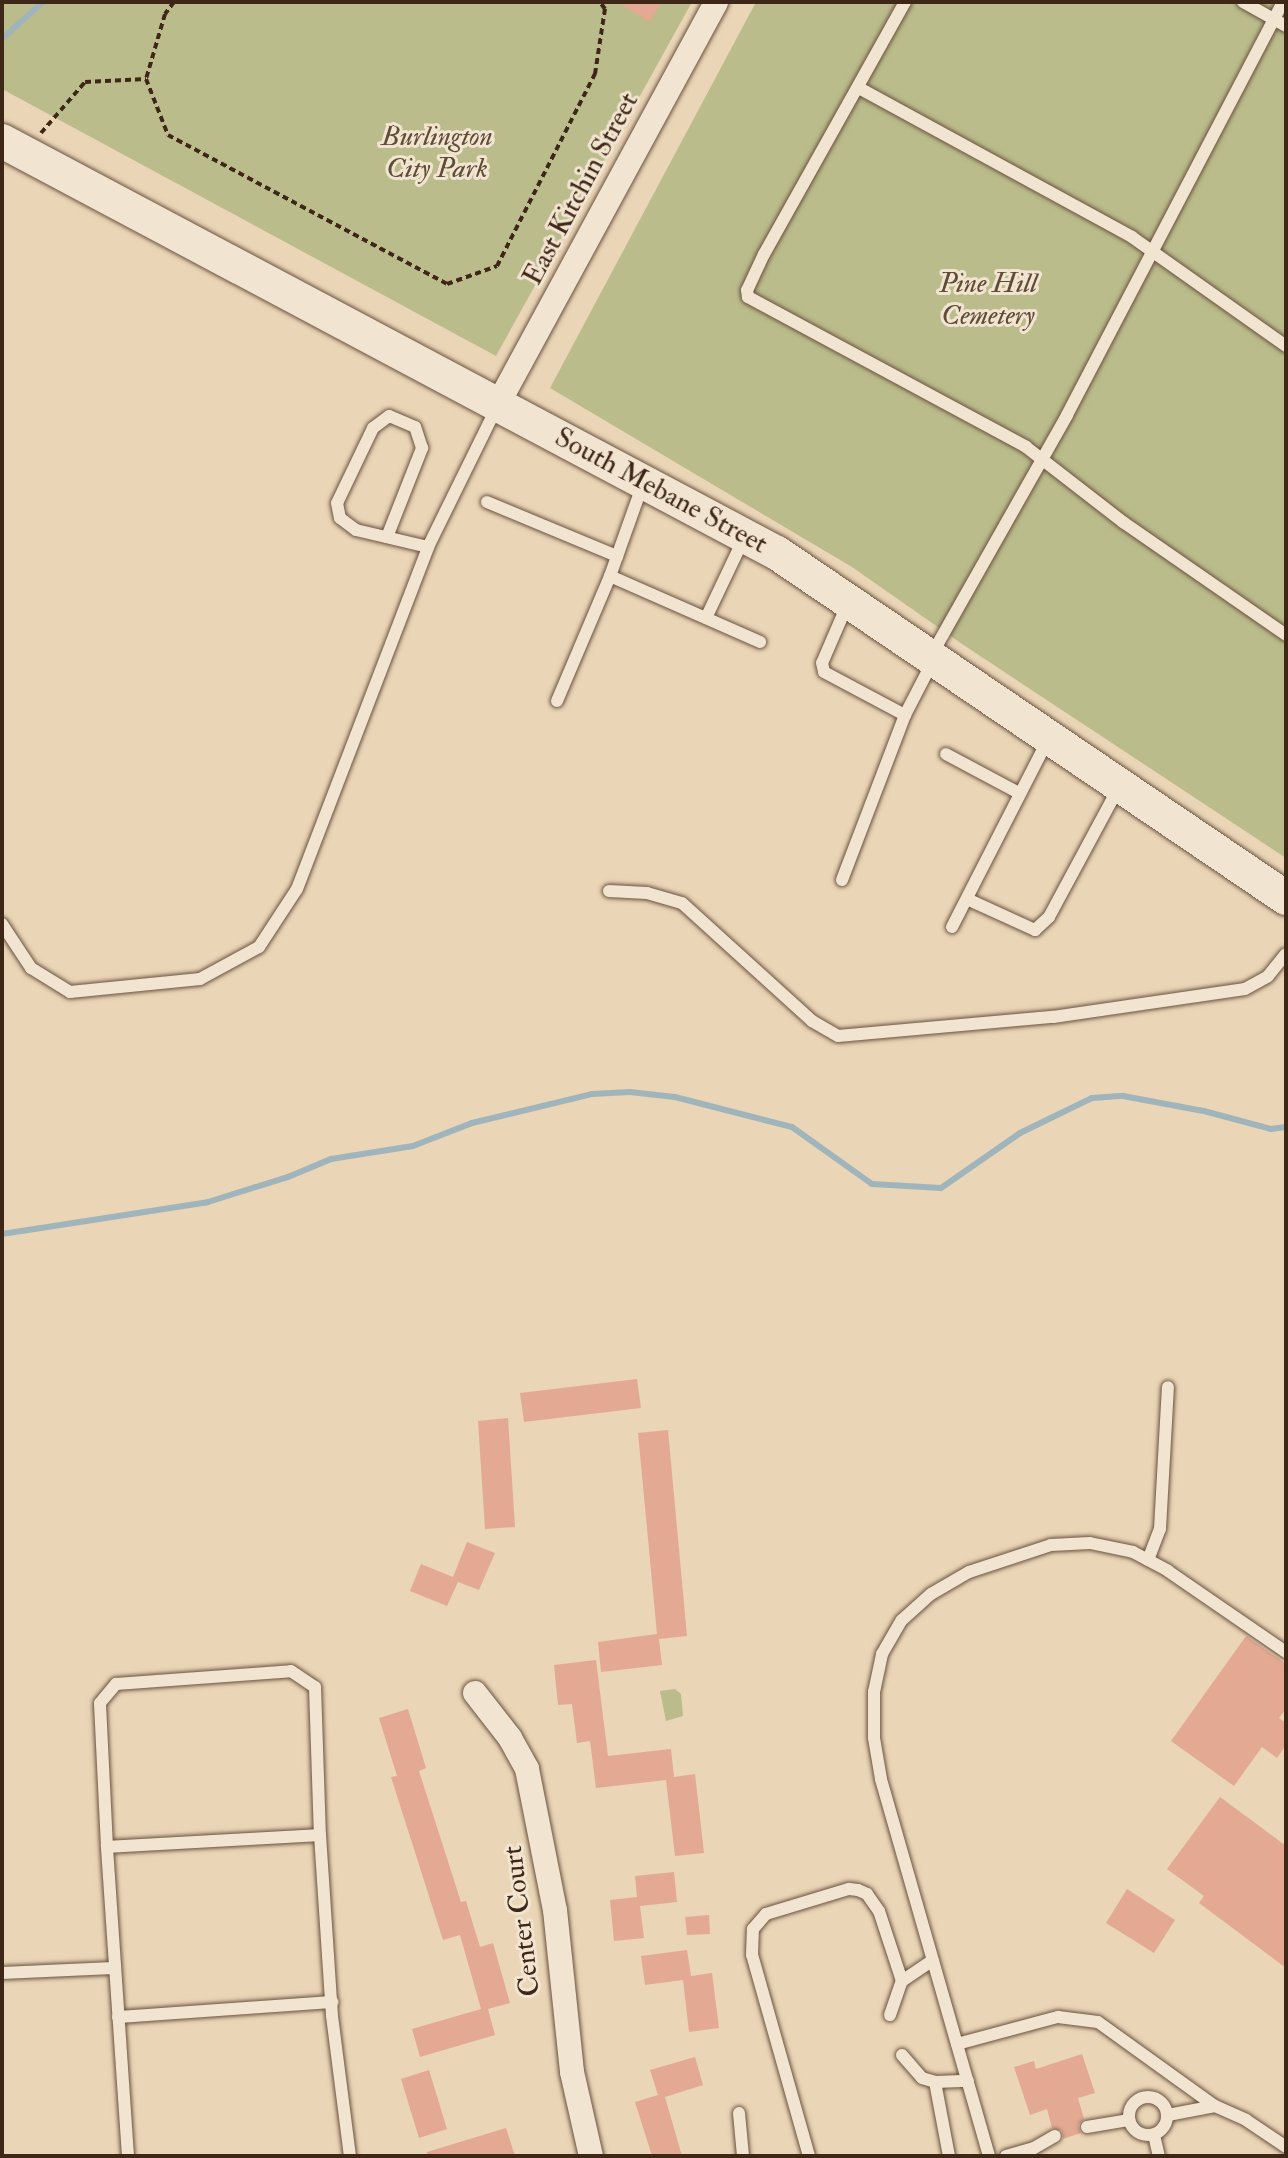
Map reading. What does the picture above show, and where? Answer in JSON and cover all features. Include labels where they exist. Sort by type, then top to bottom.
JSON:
[{"type":"street","name":"East Kitchin Street","points":[[498,404],[716,2]]},
{"type":"street","name":"South Mebane Street","points":[[2,141],[745,535],[934,656],[1286,898]]},
{"type":"street","name":"Center Court","points":[[475,1693],[510,1738],[527,1769],[555,1910],[572,2072],[591,2156]]},
{"type":"lane","points":[[905,2],[764,254],[747,290],[748,297],[1041,458],[1056,473],[1123,522],[1286,635]]},
{"type":"lane","points":[[1243,2],[1286,26]]},
{"type":"lane","points":[[842,880],[905,715],[934,656],[1283,2]]},
{"type":"lane","points":[[859,88],[1132,237],[1286,346]]},
{"type":"lane","points":[[2,924],[31,968],[70,992],[200,979],[259,947],[297,889],[428,547],[498,404]]},
{"type":"lane","points":[[387,537],[422,448],[415,427],[389,416],[373,428],[337,503],[340,518],[356,530],[428,547]]},
{"type":"lane","points":[[557,701],[610,576],[644,481]]},
{"type":"lane","points":[[487,502],[617,556]]},
{"type":"lane","points":[[706,618],[745,535]]},
{"type":"lane","points":[[610,576],[760,642]]},
{"type":"lane","points":[[849,600],[822,663],[824,672],[905,715]]},
{"type":"lane","points":[[952,927],[1050,736]]},
{"type":"lane","points":[[946,754],[1019,793]]},
{"type":"lane","points":[[967,899],[1035,930],[1049,917],[1120,784]]},
{"type":"lane","points":[[609,891],[647,893],[682,903],[812,1021],[838,1036],[1053,1017],[1245,989],[1268,976],[1286,954]]},
{"type":"lane","points":[[2,948],[18,948]]},
{"type":"lane","points":[[1148,1560],[1160,1529],[1168,1387]]},
{"type":"lane","points":[[989,2156],[881,1779],[874,1738],[874,1692],[882,1654],[902,1620],[931,1594],[969,1572],[1051,1545],[1090,1543],[1133,1552],[1148,1560],[1286,1652]]},
{"type":"lane","points":[[128,2156],[113,1968],[100,1703],[116,1684],[291,1671],[315,1687],[320,1835],[332,2002],[350,2156]]},
{"type":"lane","points":[[107,1847],[320,1835]]},
{"type":"lane","points":[[809,2156],[752,1955],[753,1929],[766,1914],[849,1889],[858,1890],[867,1894],[879,1911],[902,1981]]},
{"type":"lane","points":[[890,2015],[902,1981],[933,1960]]},
{"type":"lane","points":[[2,1973],[113,1968]]},
{"type":"lane","points":[[118,2017],[332,2002]]},
{"type":"lane","points":[[957,2044],[1039,2020],[1078,2017],[1112,2030],[1145,2058],[1215,2106],[1246,2120],[1286,2147]]},
{"type":"lane","points":[[902,2055],[922,2078],[935,2082],[968,2081]]},
{"type":"lane","points":[[935,2082],[949,2156]]},
{"type":"lane","points":[[1145,2097],[1163,2103],[1168,2115],[1164,2127],[1154,2135],[1141,2134],[1129,2120],[1134,2102],[1145,2097]]},
{"type":"lane","points":[[1168,2115],[1215,2106]]},
{"type":"lane","points":[[739,2113],[743,2156]]},
{"type":"lane","points":[[1087,2127],[1129,2120]]},
{"type":"lane","points":[[1154,2135],[1159,2156]]},
{"type":"lane","points":[[1006,2156],[1035,2152],[1055,2136]]},
{"type":"path","points":[[174,2],[165,14],[146,79],[168,135],[447,284],[497,266],[595,74],[605,9],[600,2]]},
{"type":"path","points":[[41,133],[85,82],[146,79]]},
{"type":"green space","name":"Burlington City Park","points":[[2,2],[692,2],[496,356],[2,89]]},
{"type":"green space","name":"Pine Hill Cemetery","points":[[756,2],[1286,2],[1286,858],[962,644],[852,567],[550,388]]},
{"type":"green space","points":[[675,1689],[681,1694],[683,1716],[666,1721],[660,1691]]},
{"type":"building","points":[[618,2],[662,2],[649,22]]},
{"type":"building","points":[[637,1379],[641,1408],[524,1422],[520,1393]]},
{"type":"building","points":[[508,1418],[515,1527],[485,1529],[478,1421]]},
{"type":"building","points":[[668,1430],[687,1636],[659,1639],[662,1665],[601,1672],[598,1642],[657,1634],[638,1433]]},
{"type":"building","points":[[467,1542],[495,1553],[479,1590],[458,1582],[447,1606],[410,1591],[421,1564],[453,1577]]},
{"type":"building","points":[[1246,1636],[1286,1664],[1286,1709],[1279,1718],[1286,1723],[1286,1745],[1277,1758],[1262,1747],[1234,1786],[1171,1741]]},
{"type":"building","points":[[596,1660],[608,1756],[671,1749],[674,1777],[695,1774],[704,1853],[675,1856],[666,1780],[596,1788],[590,1741],[577,1743],[572,1704],[558,1705],[554,1665]]},
{"type":"building","points":[[408,1709],[426,1768],[419,1771],[461,1902],[466,1901],[480,1947],[493,1943],[510,2003],[488,2009],[495,2035],[420,2057],[412,2029],[481,2009],[460,1935],[443,1940],[391,1777],[397,1776],[379,1718]]},
{"type":"building","points":[[1220,1797],[1286,1846],[1286,1968],[1199,1903],[1204,1896],[1167,1869]]},
{"type":"building","points":[[674,1872],[677,1902],[640,1906],[644,1938],[614,1941],[610,1900],[637,1897],[635,1876]]},
{"type":"building","points":[[1127,1889],[1175,1920],[1154,1953],[1106,1923]]},
{"type":"building","points":[[709,1915],[710,1934],[687,1935],[685,1917]]},
{"type":"building","points":[[687,1950],[691,1976],[712,1973],[719,2028],[689,2032],[683,1980],[645,1985],[641,1956]]},
{"type":"building","points":[[1082,2054],[1095,2093],[1078,2098],[1084,2119],[1078,2125],[1081,2133],[1063,2139],[1062,2131],[1052,2128],[1047,2109],[1030,2115],[1014,2067],[1034,2061],[1036,2069]]},
{"type":"building","points":[[695,2057],[703,2085],[665,2097],[682,2156],[652,2156],[635,2102],[658,2095],[650,2070]]},
{"type":"building","points":[[429,2070],[447,2129],[419,2138],[401,2079]]},
{"type":"building","points":[[506,2128],[515,2156],[427,2156],[427,2152]]},
{"type":"waterway","points":[[2,39],[43,2]]},
{"type":"waterway","points":[[2,1234],[208,1202],[288,1177],[331,1159],[413,1146],[472,1123],[592,1094],[630,1092],[675,1097],[792,1127],[872,1184],[941,1188],[1020,1133],[1092,1098],[1123,1096],[1204,1111],[1271,1129],[1286,1127]]}]
